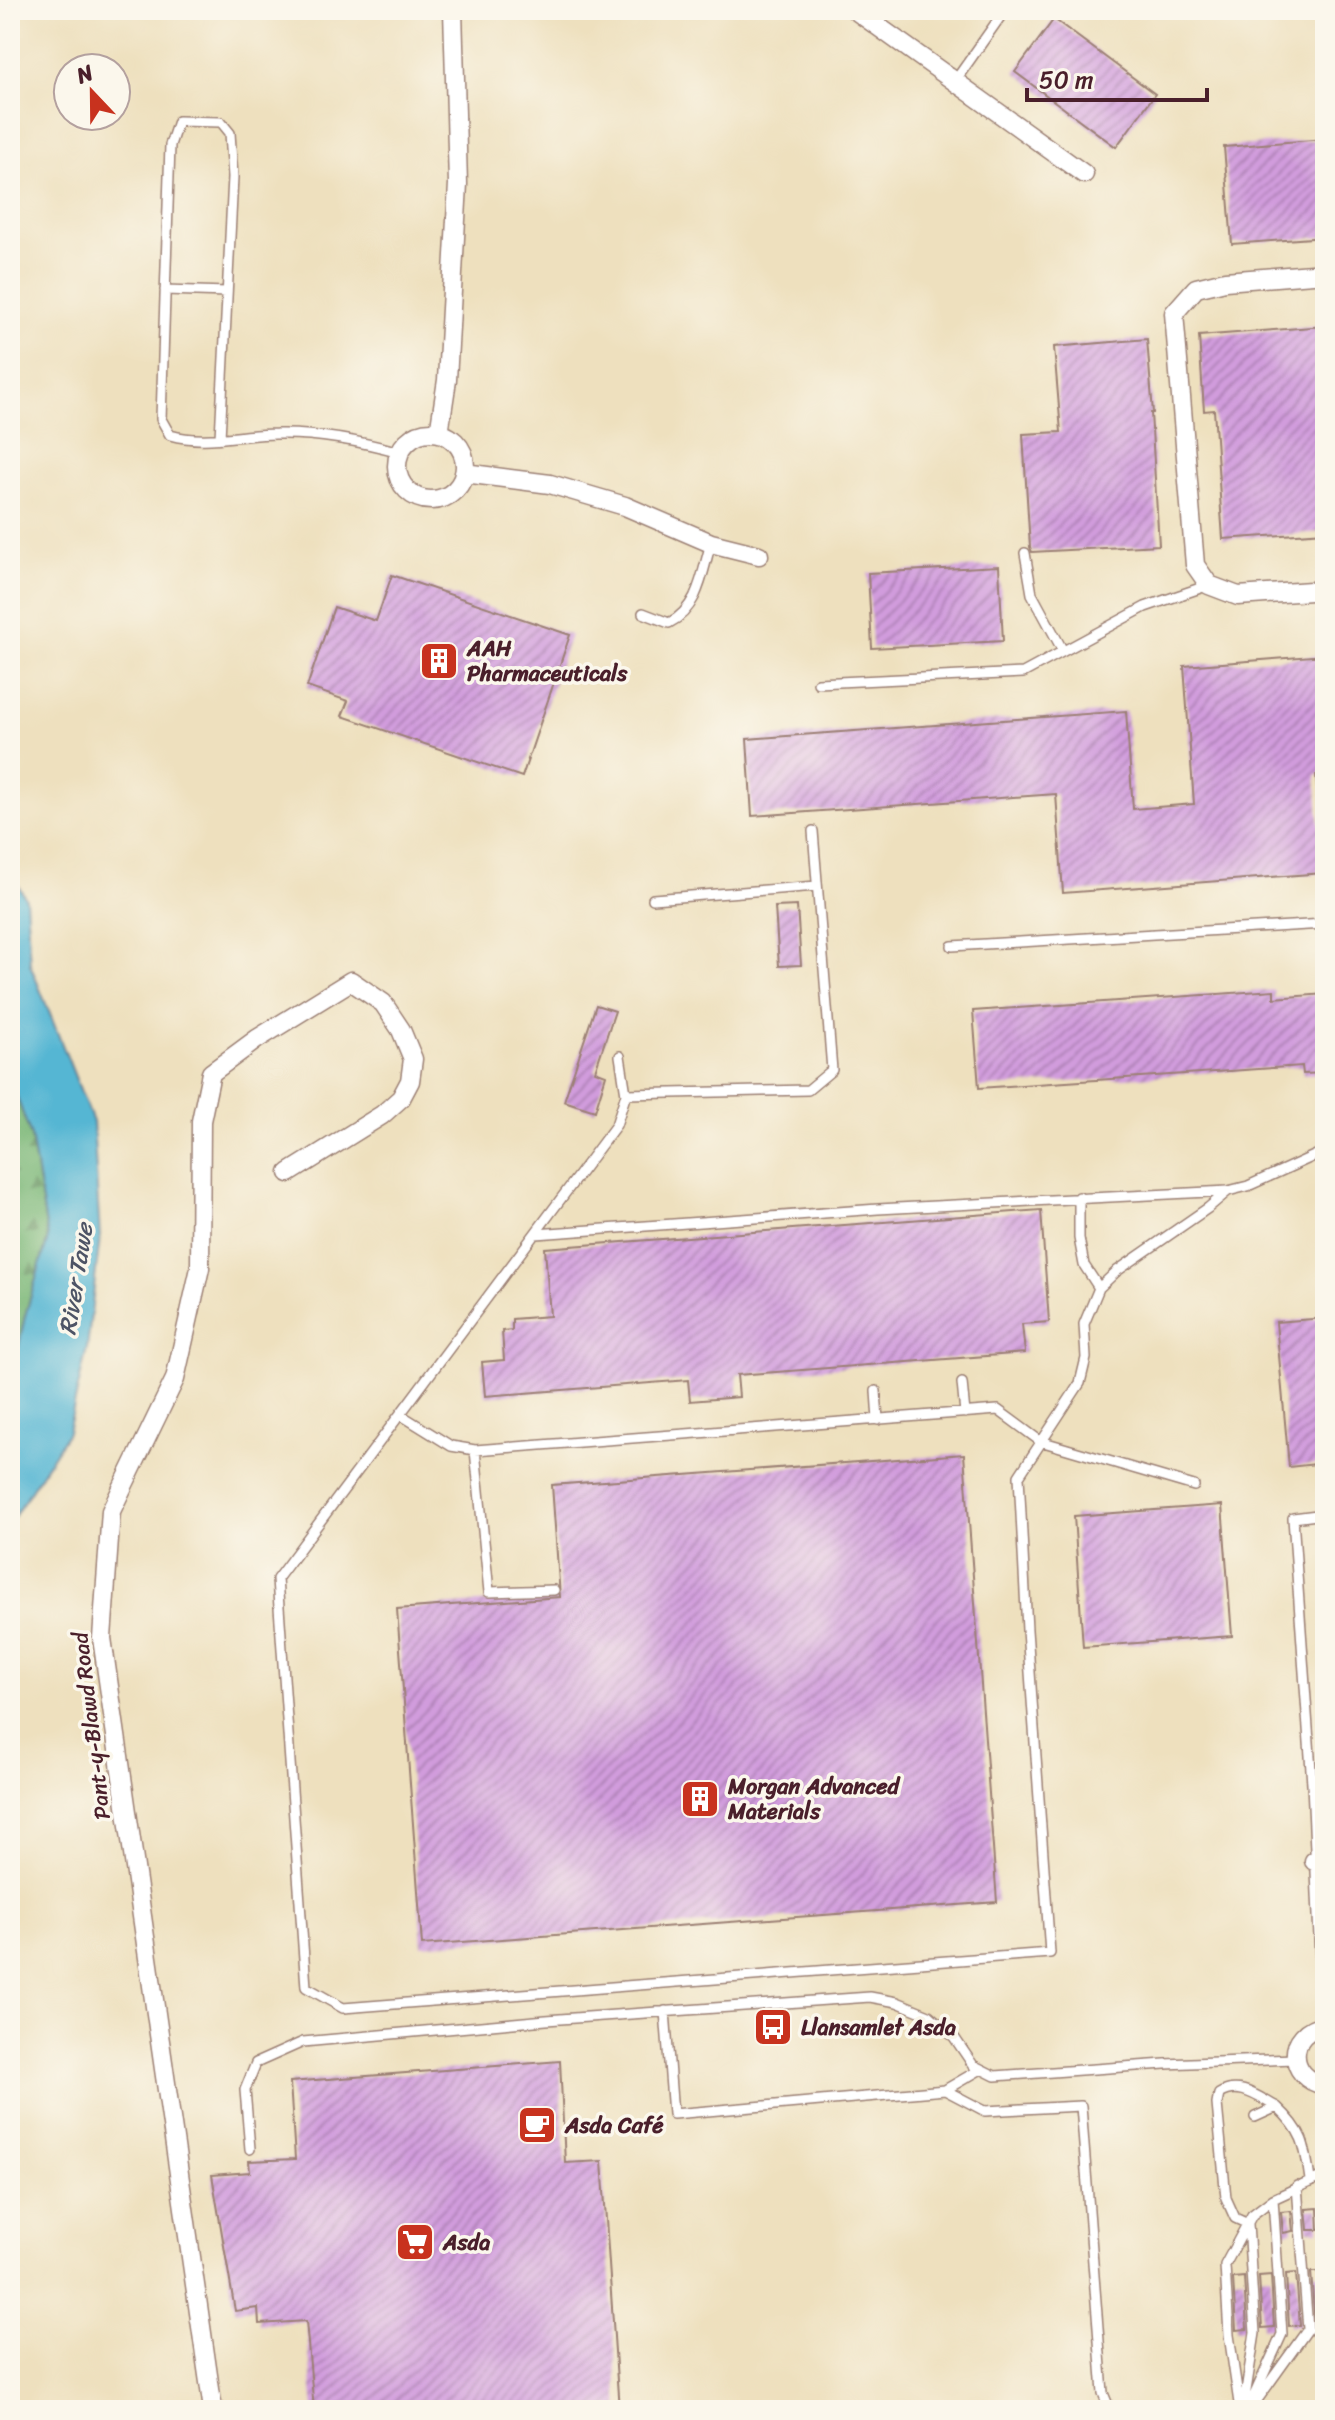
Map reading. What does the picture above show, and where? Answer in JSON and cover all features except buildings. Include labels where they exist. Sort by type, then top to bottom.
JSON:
[{"type":"street","points":[[439,433],[447,380],[458,184],[453,10]]},
{"type":"street","points":[[855,10],[1084,174]]},
{"type":"street","points":[[1325,273],[1225,281],[1196,288],[1174,313],[1195,565],[1209,585],[1238,596],[1325,590]]},
{"type":"street","points":[[427,432],[439,433],[451,438],[459,448],[464,460],[464,473],[453,492],[443,498],[420,499],[410,493],[398,474],[400,452],[416,436],[427,432]]},
{"type":"street","points":[[464,473],[550,484],[625,506],[711,543],[759,555]]},
{"type":"street","name":"Pant-y-Blawd Road","points":[[213,2410],[102,1638],[111,1511],[175,1379],[200,1268],[201,1121],[211,1073],[257,1039],[351,981],[383,1003],[401,1030],[413,1059],[410,1081],[401,1098],[382,1115],[289,1173]]},
{"type":"street","points":[[1324,2025],[1313,2027],[1299,2040],[1295,2059],[1305,2077],[1324,2085]]},
{"type":"lane","points":[[955,81],[1005,10]]},
{"type":"lane","points":[[220,438],[233,177],[230,133],[221,122],[178,121],[170,145],[161,419],[170,435],[190,441],[276,434],[359,441],[400,452]]},
{"type":"lane","points":[[165,290],[227,292]]},
{"type":"lane","points":[[643,613],[669,623],[683,616],[696,597],[711,543]]},
{"type":"lane","points":[[1025,553],[1032,594],[1063,651]]},
{"type":"lane","points":[[818,683],[1023,673],[1145,607],[1209,585]]},
{"type":"lane","points":[[626,1094],[808,1090],[832,1070],[813,831]]},
{"type":"lane","points":[[653,899],[817,886]]},
{"type":"lane","points":[[952,946],[1325,924]]},
{"type":"lane","points":[[620,1056],[626,1094],[616,1125],[277,1579],[306,1987],[343,2008],[1050,1953],[1019,1476],[1080,1383],[1086,1358],[1084,1324],[1099,1288],[1117,1271],[1228,1191]]},
{"type":"lane","points":[[536,1234],[1079,1197],[1228,1191],[1248,1186],[1325,1151]]},
{"type":"lane","points":[[1079,1197],[1079,1238],[1084,1265],[1099,1288]]},
{"type":"lane","points":[[962,1383],[965,1413]]},
{"type":"lane","points":[[876,1391],[878,1420]]},
{"type":"lane","points":[[401,1415],[451,1446],[475,1450],[998,1410],[1040,1441],[1194,1486]]},
{"type":"lane","points":[[475,1450],[489,1592],[554,1590]]},
{"type":"lane","points":[[1324,2025],[1320,1860],[1293,1518],[1325,1514]]},
{"type":"lane","points":[[1312,1784],[1325,1783]]},
{"type":"lane","points":[[250,2149],[245,2090],[256,2063],[303,2042],[870,1997],[897,2002],[929,2015],[954,2037],[973,2065],[995,2076],[1295,2059]]},
{"type":"lane","points":[[665,2011],[673,2114],[945,2090],[981,2069]]},
{"type":"lane","points":[[1324,2085],[1325,2105]]},
{"type":"lane","points":[[1248,2224],[1235,2218],[1226,2198],[1217,2104],[1219,2094],[1229,2087],[1241,2088],[1277,2107],[1295,2124],[1305,2149],[1310,2180]]},
{"type":"lane","points":[[945,2090],[985,2111],[1081,2106],[1103,2393],[1110,2410]]},
{"type":"lane","points":[[1255,2117],[1277,2107]]},
{"type":"lane","points":[[1245,2410],[1229,2335],[1225,2265],[1252,2215],[1276,2197],[1325,2175]]},
{"type":"lane","points":[[1245,2410],[1282,2334],[1273,2186]]},
{"type":"lane","points":[[1245,2410],[1308,2329],[1297,2186]]},
{"type":"lane","points":[[1245,2410],[1255,2333],[1248,2224]]},
{"type":"green space","points":[[10,1078],[31,1136],[48,1238],[25,1316],[10,1387]]},
{"type":"water","name":"River Tawe","points":[[10,871],[26,899],[30,964],[93,1122],[100,1237],[87,1348],[68,1432],[10,1523],[10,1387],[25,1316],[48,1238],[31,1136],[10,1078]]},
{"type":"place","name":"AAH Pharmaceuticals","points":[[439,661]]},
{"type":"place","name":"Morgan Advanced Materials","points":[[700,1799]]},
{"type":"place","name":"Llansamlet Asda","points":[[773,2027]]},
{"type":"place","name":"Asda Café","points":[[537,2125]]},
{"type":"place","name":"Asda","points":[[415,2242]]}]
